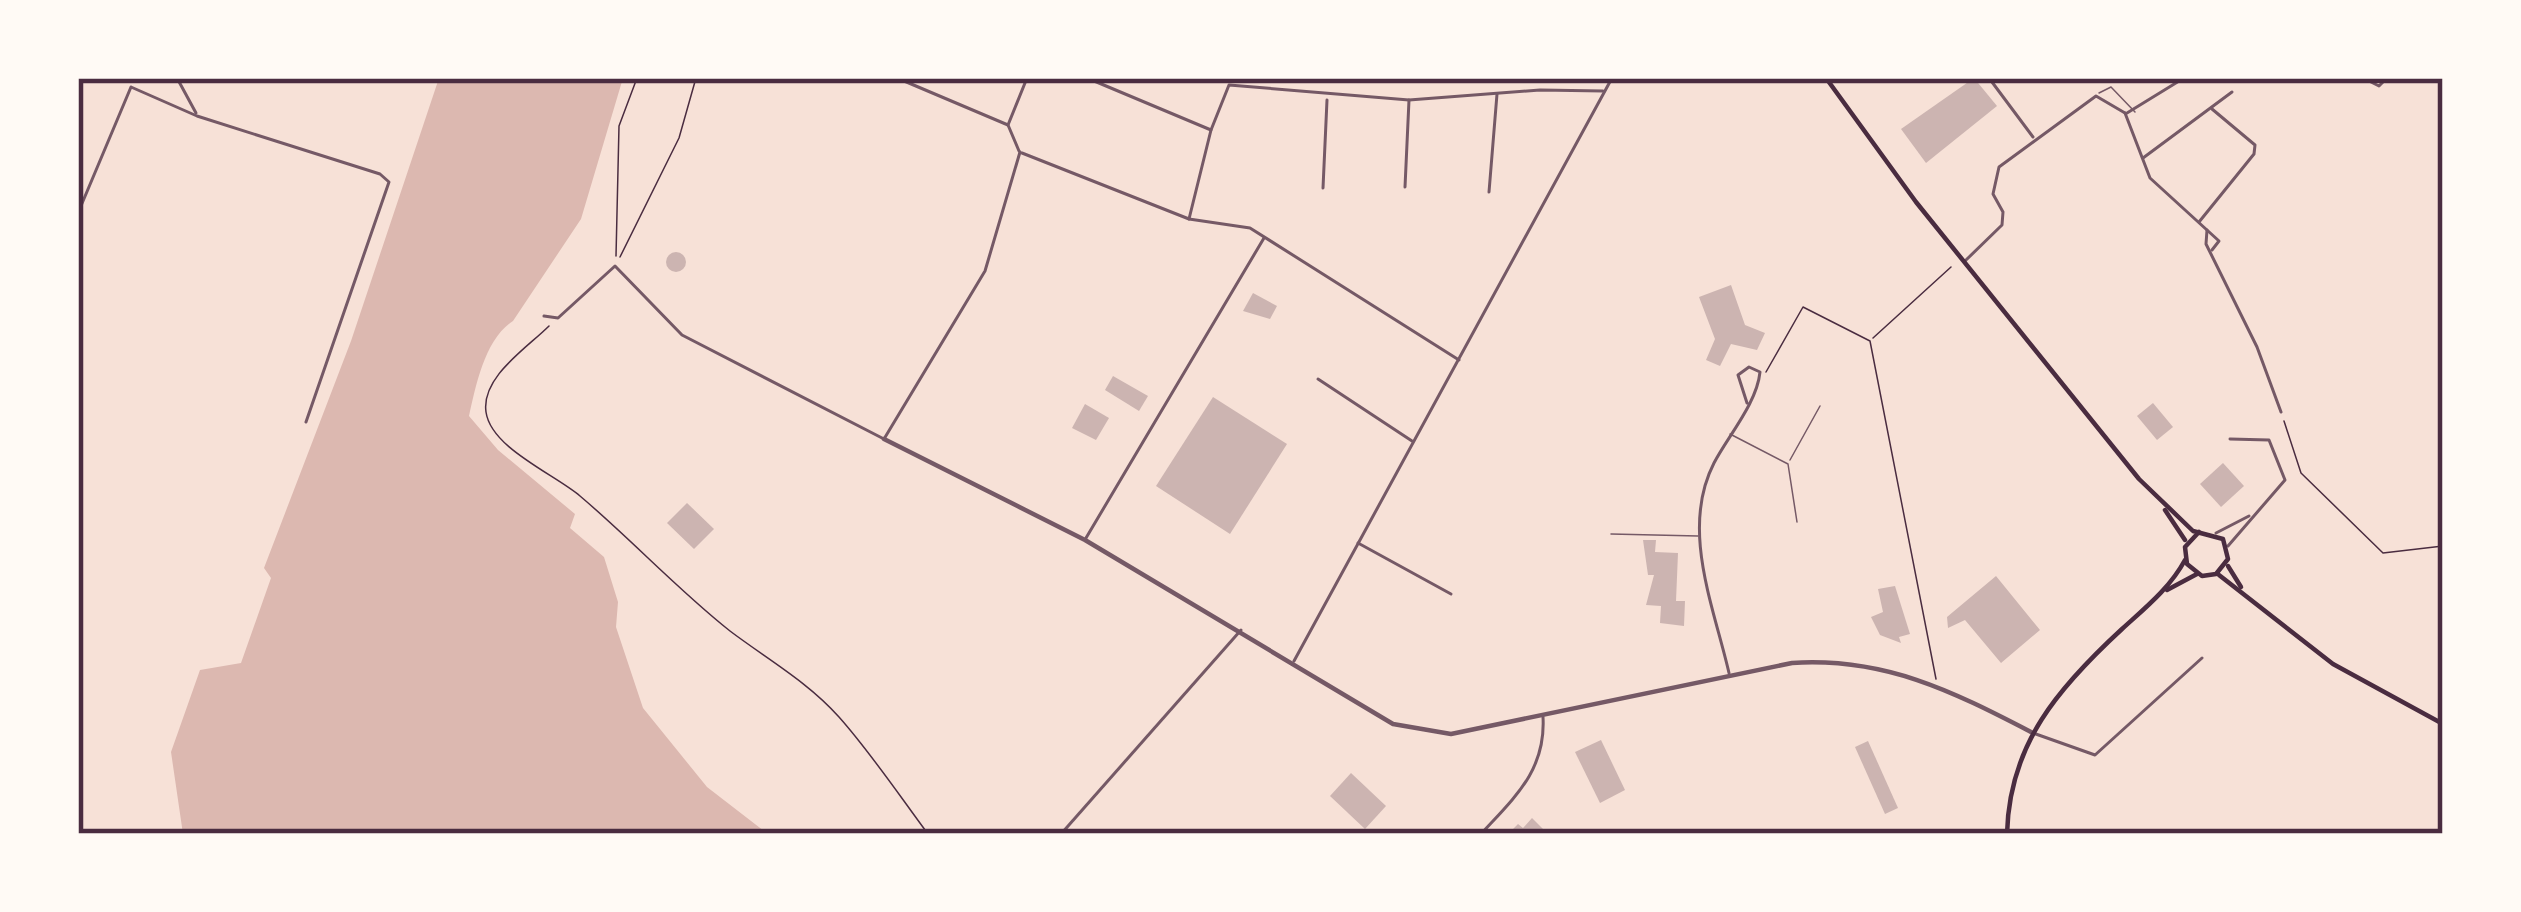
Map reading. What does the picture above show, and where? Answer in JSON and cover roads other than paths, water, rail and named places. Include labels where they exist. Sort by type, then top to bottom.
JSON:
[{"type":"main road","points":[[1826,78],[1963,262],[2162,505],[2186,543],[2185,560],[2162,593],[2069,679],[2031,732],[2014,782],[2007,834]]},
{"type":"main road","points":[[2162,505],[2199,532],[2216,533],[2228,546],[2227,563],[2244,592]]},
{"type":"main road","points":[[2186,543],[2199,532]]},
{"type":"main road","points":[[2185,560],[2197,574]]},
{"type":"main road","points":[[2216,574],[2227,563]]},
{"type":"main road","points":[[2162,593],[2197,574],[2216,574],[2313,650],[2387,697],[2443,724]]},
{"type":"street","points":[[78,213],[134,78]]},
{"type":"street","points":[[177,78],[197,116]]},
{"type":"street","points":[[884,439],[985,271],[1020,152],[1008,124],[897,78]]},
{"type":"street","points":[[1008,124],[1027,78]]},
{"type":"street","points":[[1087,78],[1211,130]]},
{"type":"street","points":[[1540,78],[1540,90]]},
{"type":"street","points":[[1293,663],[1612,78]]},
{"type":"street","points":[[1989,78],[2034,139]]},
{"type":"street","points":[[1963,262],[2002,225],[1992,178],[2034,139],[2096,96],[2125,113],[2135,112],[2184,78]]},
{"type":"street","points":[[2363,78],[2379,86],[2387,78]]},
{"type":"street","points":[[1189,219],[1211,130],[1229,85],[1327,97],[1409,100],[1540,90],[1605,91]]},
{"type":"street","points":[[131,87],[197,116],[380,174],[389,182],[306,422]]},
{"type":"street","points":[[2139,160],[2232,92]]},
{"type":"street","points":[[1489,192],[1497,94]]},
{"type":"street","points":[[1323,188],[1327,97]]},
{"type":"street","points":[[1405,187],[1409,100]]},
{"type":"street","points":[[2199,222],[2254,154],[2254,145],[2212,109]]},
{"type":"street","points":[[2125,113],[2139,160],[2150,178],[2219,241],[2211,251]]},
{"type":"street","points":[[1020,152],[1189,219],[1250,228],[1460,361]]},
{"type":"street","points":[[2207,230],[2211,251],[2257,347],[2281,412]]},
{"type":"street","points":[[1085,540],[1264,238]]},
{"type":"street","points":[[544,316],[558,318],[615,266],[682,334],[1085,540],[1394,724],[1419,732],[1450,734],[1730,675],[1833,660],[1874,664],[1935,683],[2031,732],[2095,755],[2202,658]]},
{"type":"street","points":[[1730,675],[1698,536],[1703,488],[1748,403],[1760,377],[1748,367],[1738,375],[1748,403]]},
{"type":"street","points":[[1318,379],[1414,442]]},
{"type":"street","points":[[2228,546],[2250,515],[2285,480],[2269,440],[2230,439]]},
{"type":"street","points":[[2216,533],[2250,515]]},
{"type":"street","points":[[1358,543],[1451,594]]},
{"type":"street","points":[[1061,834],[1241,630]]},
{"type":"street","points":[[1481,834],[1523,788],[1541,759],[1543,715]]},
{"type":"lane","points":[[2096,96],[2111,87],[2135,112]]},
{"type":"lane","points":[[1797,522],[1788,464],[1820,406]]},
{"type":"lane","points":[[1730,434],[1788,464]]},
{"type":"lane","points":[[1612,534],[1698,536]]}]
